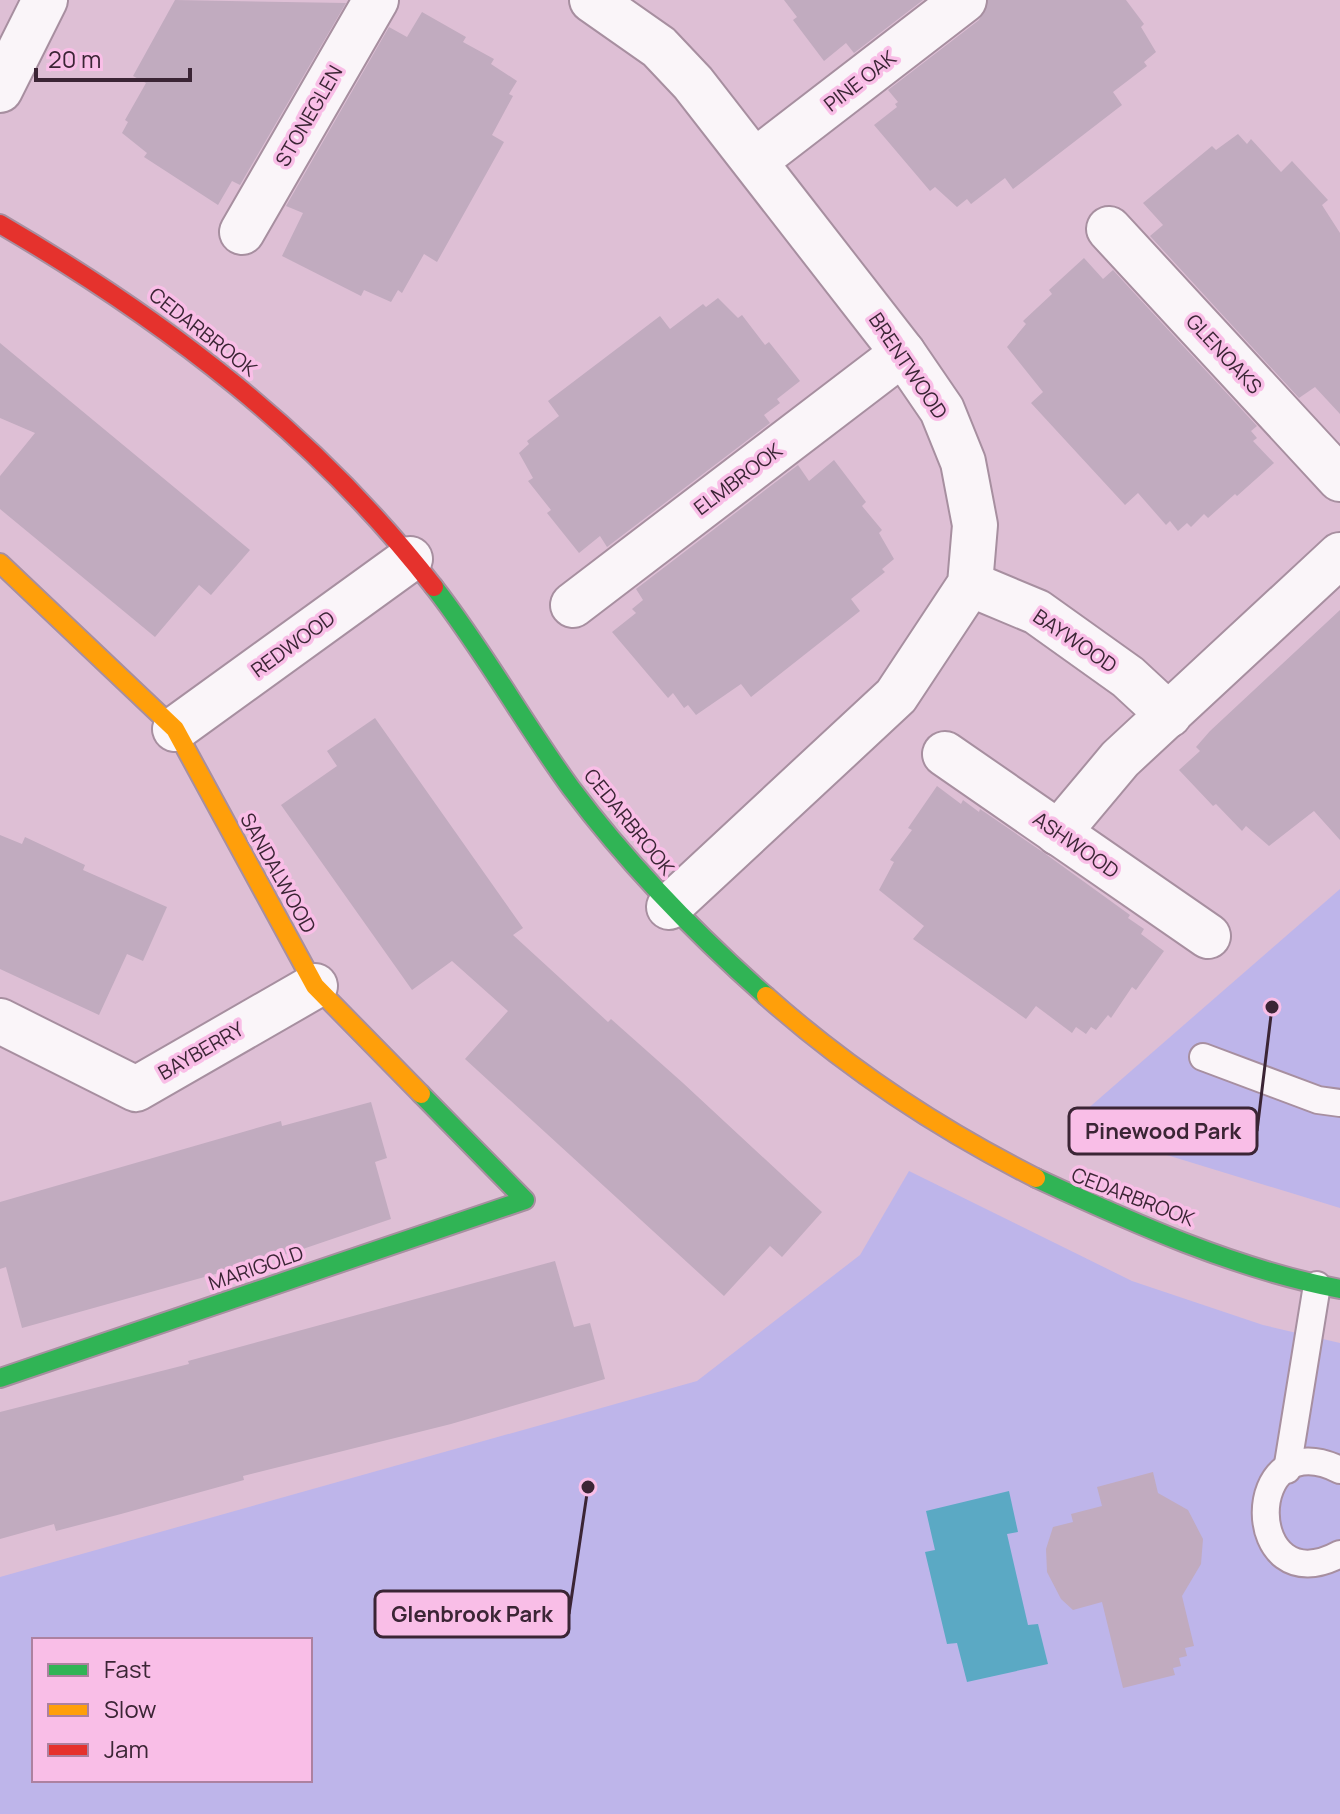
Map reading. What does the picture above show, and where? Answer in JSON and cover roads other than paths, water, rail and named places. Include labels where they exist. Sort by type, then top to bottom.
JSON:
[{"type":"street","points":[[0,90],[45,0]]},
{"type":"street","name":"STONEGLEN","points":[[242,232],[376,0]]},
{"type":"street","name":"BRENTWOOD","points":[[592,0],[659,47],[693,83],[903,353],[942,410],[963,462],[975,525],[970,584],[896,696],[669,907]]},
{"type":"street","name":"PINE OAK","points":[[755,161],[964,0]]},
{"type":"street","name":"CEDARBROOK","points":[[0,224],[91,276],[193,347],[312,450],[410,559],[478,648],[583,804],[669,907],[801,1027],[915,1112],[978,1150],[1058,1192],[1157,1233],[1328,1287]]},
{"type":"street","name":"GLENOAKS","points":[[1109,229],[1340,479]]},
{"type":"street","name":"ELMBROOK","points":[[573,605],[903,353]]},
{"type":"street","points":[[1058,833],[1120,759],[1340,555]]},
{"type":"street","name":"REDWOOD","points":[[175,729],[410,559]]},
{"type":"street","name":"SANDALWOOD","points":[[0,563],[175,729],[315,986],[525,1200]]},
{"type":"street","name":"BAYWOOD","points":[[970,584],[1037,612],[1128,677],[1169,715]]},
{"type":"street","name":"ASHWOOD","points":[[945,754],[1208,936]]},
{"type":"street","name":"BAYBERRY","points":[[0,1021],[136,1089],[315,986]]},
{"type":"street","name":"MARIGOLD","points":[[0,1378],[525,1200]]},
{"type":"lane","points":[[1203,1057],[1318,1100],[1340,1103]]},
{"type":"lane","points":[[1287,1470],[1328,1287]]},
{"type":"lane","points":[[1339,1558],[1304,1562],[1288,1557],[1266,1531],[1265,1497],[1274,1481],[1287,1470],[1315,1463],[1340,1470]]},
{"type":"water","points":[[1009,1491],[1018,1532],[1007,1534],[1028,1625],[1038,1624],[1048,1664],[967,1682],[957,1643],[947,1644],[925,1552],[935,1550],[926,1511]]},
{"type":"place","name":"Pinewood Park","points":[[1272,1007]]},
{"type":"place","name":"Glenbrook Park","points":[[588,1487]]}]
